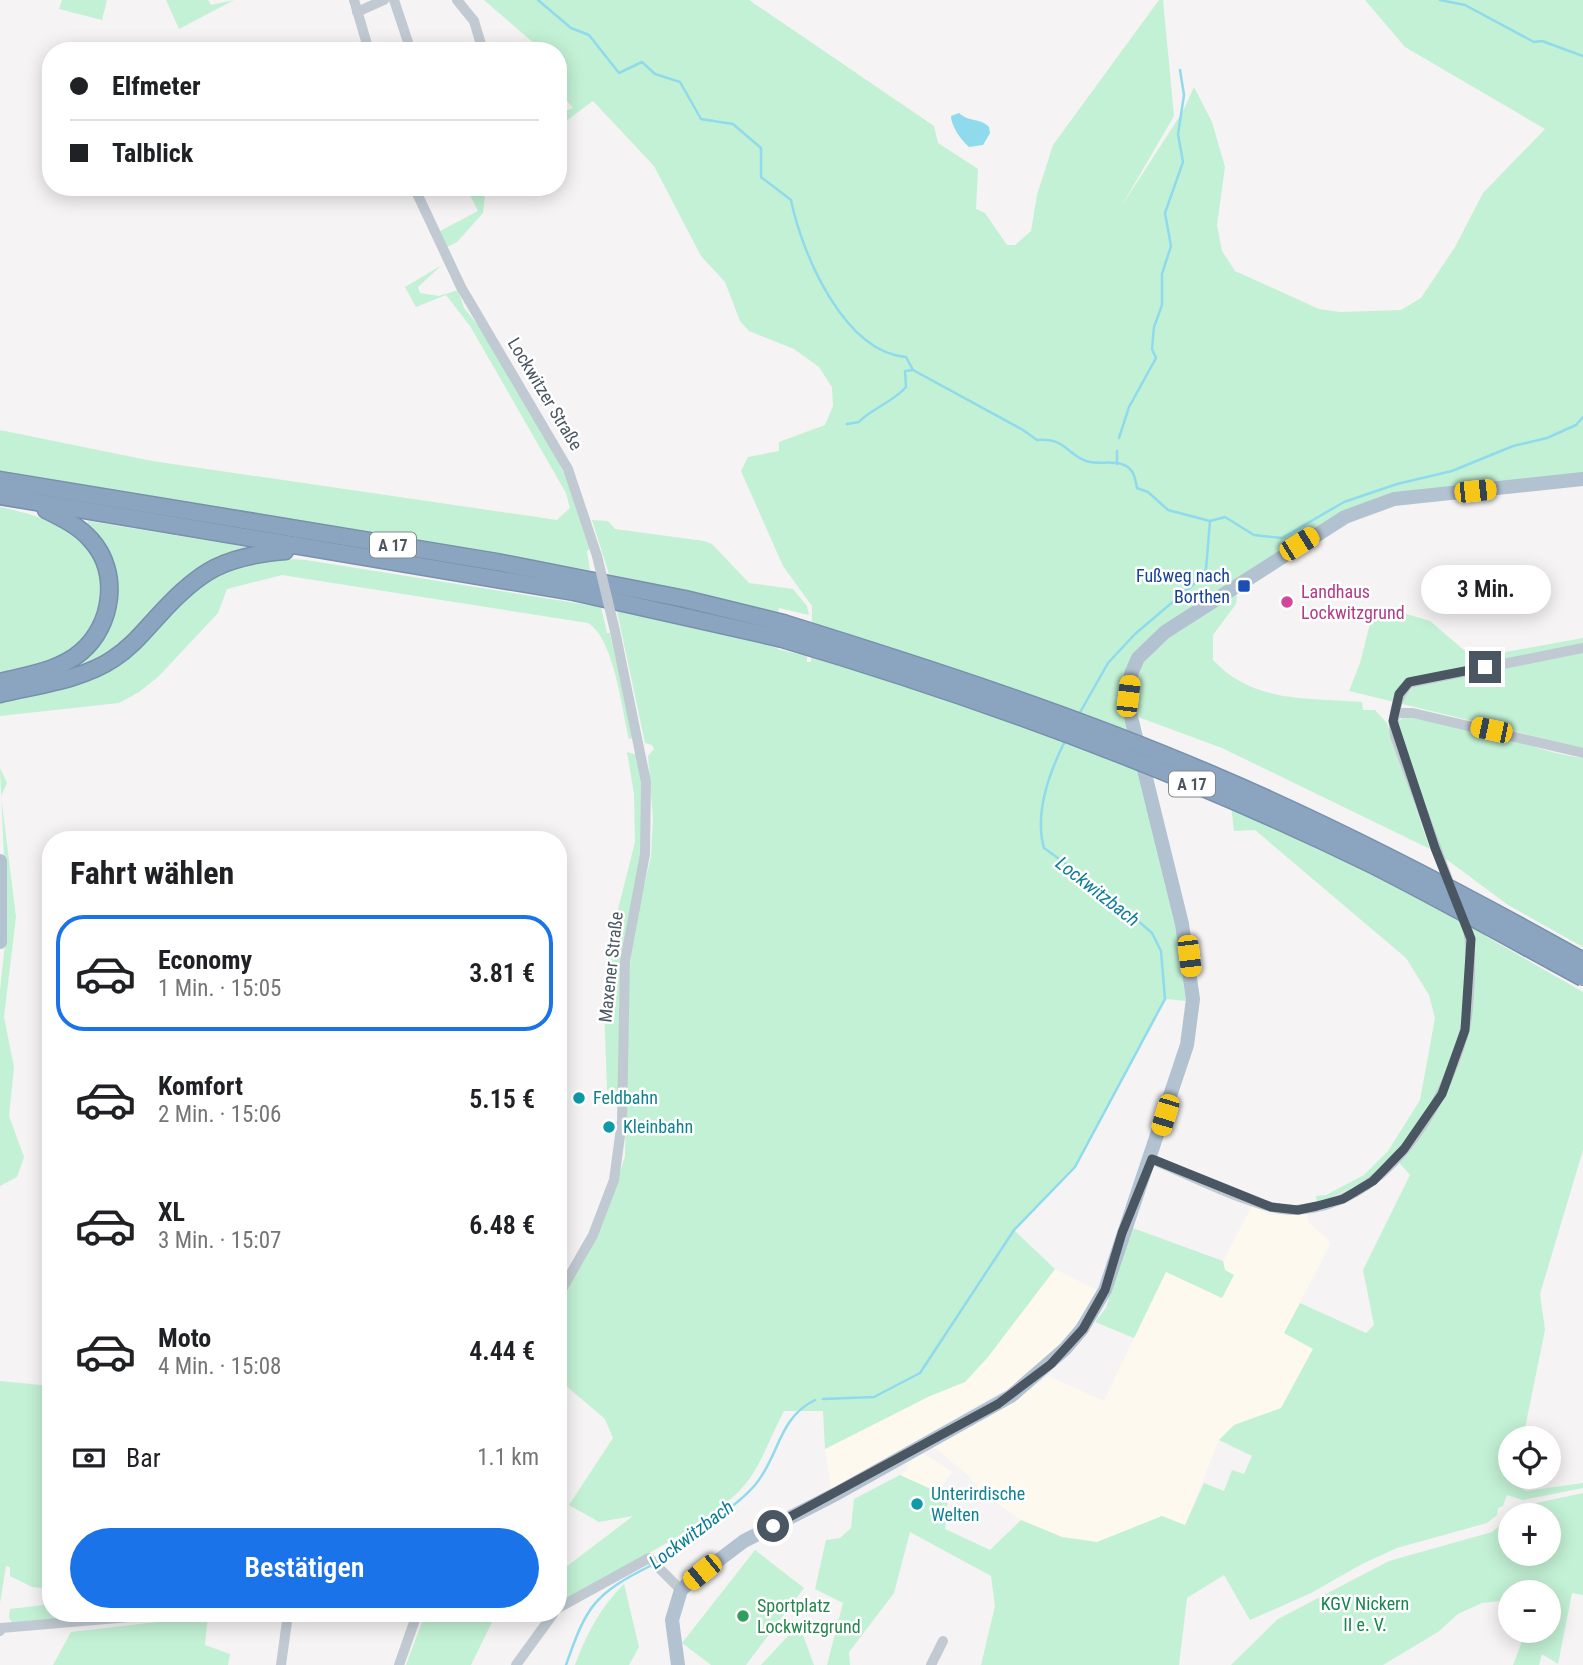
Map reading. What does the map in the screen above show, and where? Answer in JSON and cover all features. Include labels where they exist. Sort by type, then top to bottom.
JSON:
[{"type":"highway","name":"A 17","points":[[0,480],[497,562],[685,599],[781,631],[1017,699],[1212,774],[1382,852],[1583,961]]},
{"type":"highway","name":"A 17","points":[[0,496],[574,592],[781,631],[1046,727],[1209,791],[1372,865],[1583,978]]},
{"type":"highway","points":[[0,682],[65,663],[83,651],[102,626],[110,592],[107,570],[91,540],[61,517],[24,501]]},
{"type":"highway","points":[[0,694],[76,675],[106,664],[128,648],[203,572],[228,559],[250,554],[312,548]]},
{"type":"main road","points":[[678,1665],[672,1620],[681,1590],[744,1541],[1011,1396],[1051,1364],[1083,1329],[1105,1290],[1122,1233],[1152,1159],[1187,1045],[1191,1022],[1192,983],[1182,924],[1130,713],[1131,674],[1138,658],[1164,632],[1345,517],[1394,499],[1583,479]]},
{"type":"main road","points":[[0,861],[0,942]]},
{"type":"street","points":[[354,0],[366,42]]},
{"type":"street","points":[[357,12],[384,0]]},
{"type":"street","points":[[394,0],[408,42]]},
{"type":"street","points":[[457,0],[474,22],[481,42]]},
{"type":"street","name":"Lockwitzer Straße","points":[[418,196],[461,287],[568,469],[597,555],[615,631]]},
{"type":"street","name":"Maxener Straße","points":[[567,1280],[593,1235],[614,1180],[622,1121],[625,961],[645,855],[646,782],[615,631]]},
{"type":"street","points":[[1152,1159],[1271,1207],[1298,1210],[1343,1199],[1373,1181],[1404,1149],[1442,1094],[1465,1030],[1471,939],[1395,736],[1393,721],[1397,713],[1399,694],[1409,682],[1583,648]]},
{"type":"street","points":[[1397,713],[1413,713],[1583,753]]},
{"type":"street","points":[[567,1603],[649,1558],[681,1590]]},
{"type":"street","points":[[1,1630],[83,1622]]},
{"type":"street","points":[[281,1665],[287,1622]]},
{"type":"street","points":[[399,1665],[414,1622]]},
{"type":"street","points":[[516,1665],[547,1622]]},
{"type":"street","points":[[931,1665],[943,1641]]},
{"type":"shaded area","points":[[1252,1206],[1271,1215],[1306,1212],[1309,1223],[1328,1240],[1330,1245],[1284,1333],[1313,1348],[1281,1409],[1234,1425],[1219,1440],[1185,1525],[1162,1517],[1097,1542],[1062,1537],[1021,1520],[983,1493],[966,1473],[933,1447],[996,1413],[1048,1376],[1104,1401],[1166,1271],[1221,1298],[1225,1270],[1223,1261]]},
{"type":"shaded area","points":[[1055,1269],[1099,1291],[1078,1325],[1024,1379],[831,1489],[825,1449],[930,1396],[965,1382],[988,1357]]},
{"type":"shaded area","points":[[923,1453],[952,1472],[938,1492],[900,1475],[907,1470],[908,1462]]},
{"type":"green space","points":[[62,0],[107,0],[102,20],[59,9]]},
{"type":"green space","points":[[166,0],[208,0],[211,5],[234,0],[179,29]]},
{"type":"green space","points":[[484,0],[749,0],[934,126],[938,143],[978,169],[976,209],[985,213],[1007,245],[1015,245],[1031,231],[1037,195],[1053,145],[1159,0],[1163,0],[1174,116],[1121,207],[1183,111],[1194,87],[1212,122],[1225,167],[1217,225],[1222,251],[1235,271],[1319,309],[1340,312],[1401,310],[1421,298],[1455,247],[1483,193],[1545,129],[1405,47],[1365,0],[1583,0],[1583,475],[1343,512],[1258,566],[1128,672],[1179,929],[1187,1001],[1165,999],[1075,1167],[1014,1230],[1055,1269],[988,1357],[965,1382],[930,1396],[825,1449],[823,1411],[784,1411],[755,1470],[735,1495],[689,1529],[567,1598],[567,1566],[633,1516],[599,1522],[569,1505],[613,1438],[605,1419],[567,1387],[567,1285],[617,1181],[625,1156],[628,988],[633,934],[651,856],[653,819],[648,756],[654,749],[652,745],[645,743],[617,611],[778,646],[777,649],[807,656],[807,662],[811,662],[812,606],[783,566],[741,471],[748,457],[779,451],[779,442],[825,425],[833,406],[832,387],[819,367],[794,349],[749,331],[740,321],[725,282],[701,256],[654,166],[593,101],[567,120],[567,110],[573,108],[567,101],[567,42],[533,42]]},
{"type":"green space","points":[[470,196],[485,196],[483,213],[457,242],[447,247],[440,231],[478,211]]},
{"type":"green space","points":[[442,265],[418,287],[420,293],[439,296],[458,290],[464,308],[481,329],[569,483],[590,549],[587,551],[590,570],[0,471],[0,430],[152,461],[557,520],[570,508],[566,493],[470,326],[446,295],[416,307],[405,287]]},
{"type":"green space","points":[[0,507],[42,518],[78,536],[91,549],[100,566],[104,586],[97,622],[77,650],[55,661],[0,677]]},
{"type":"green space","points":[[592,520],[608,521],[615,529],[712,544],[749,583],[793,589],[807,606],[809,615],[779,608],[778,612],[609,574]]},
{"type":"green space","points":[[88,521],[248,547],[136,636],[93,665],[0,687],[49,674],[113,613],[86,528]]},
{"type":"green space","points":[[264,557],[306,560],[601,607],[607,633],[610,633],[633,738],[629,739],[611,659],[597,631],[588,623],[282,575],[227,589],[218,613],[158,677],[119,703],[0,716],[0,697],[96,671],[205,576]]},
{"type":"green space","points":[[1233,591],[1237,597],[1236,604],[1213,635],[1213,660],[1245,684],[1263,691],[1282,696],[1362,702],[1363,710],[1375,710],[1387,723],[1430,849],[1222,748],[1138,717],[1136,678],[1150,652],[1176,628]]},
{"type":"green space","points":[[1393,610],[1430,621],[1473,658],[1583,638],[1583,748],[1349,691],[1360,663],[1373,612]]},
{"type":"green space","points":[[1403,717],[1447,721],[1583,758],[1583,947],[1508,905],[1442,856],[1397,723]]},
{"type":"green space","points":[[627,752],[638,755],[643,780],[642,850],[621,957],[618,1093],[607,1090],[604,1004],[609,945],[635,842],[634,794]]},
{"type":"green space","points":[[0,768],[7,783],[1,796]]},
{"type":"green space","points":[[1230,797],[1458,910],[1474,939],[1467,916],[1487,937],[1583,992],[1583,1150],[1540,1294],[1545,1330],[1525,1426],[1498,1426],[1498,1489],[1561,1489],[1561,1486],[1583,1483],[1583,1488],[1523,1500],[1507,1495],[1504,1503],[1498,1503],[1497,1515],[1487,1523],[1397,1548],[1311,1593],[1250,1620],[1224,1575],[1187,1598],[1179,1665],[981,1665],[995,1606],[991,1576],[910,1532],[894,1593],[849,1652],[850,1665],[827,1665],[843,1603],[815,1589],[826,1540],[840,1538],[851,1528],[854,1499],[900,1475],[948,1497],[945,1529],[990,1550],[1021,1520],[1062,1537],[1097,1542],[1162,1516],[1185,1525],[1204,1483],[1224,1491],[1232,1470],[1244,1474],[1252,1456],[1219,1440],[1234,1425],[1281,1408],[1313,1349],[1284,1333],[1300,1303],[1366,1333],[1374,1325],[1363,1270],[1410,1175],[1394,1157],[1372,1178],[1322,1202],[1317,1203],[1316,1196],[1326,1195],[1364,1175],[1388,1151],[1420,1100],[1435,1018],[1429,995],[1406,958],[1255,830],[1234,831]]},
{"type":"green space","points":[[1,799],[16,917],[4,1017],[14,1067],[9,1116],[24,1157],[17,1177],[0,1186],[0,990],[7,925]]},
{"type":"green space","points":[[1130,1227],[1223,1261],[1225,1270],[1234,1275],[1222,1298],[1166,1272],[1134,1338],[1095,1322],[1106,1308]]},
{"type":"green space","points":[[0,1381],[42,1385],[42,1588],[32,1587],[10,1576],[10,1567],[6,1566],[0,1603]]},
{"type":"green space","name":"KGV Nickern II e. V.","points":[[1583,1493],[1583,1595],[1572,1593],[1558,1664],[1542,1654],[1539,1665],[1513,1665],[1521,1643],[1561,1643],[1561,1580],[1498,1580],[1498,1601],[1482,1603],[1458,1614],[1438,1632],[1383,1665],[1231,1665],[1278,1619],[1389,1561],[1492,1532],[1498,1527],[1498,1566],[1561,1566],[1561,1503],[1536,1503]]},
{"type":"green space","name":"Sportplatz Lockwitzgrund","points":[[755,1550],[804,1588],[746,1665],[711,1665],[682,1643]]},
{"type":"green space","points":[[624,1584],[639,1647],[629,1665],[575,1665],[595,1622]]},
{"type":"green space","points":[[42,1605],[42,1620],[12,1622],[9,1618],[10,1609]]},
{"type":"green space","points":[[157,1622],[207,1622],[205,1645],[230,1654],[228,1665],[53,1665],[71,1632]]},
{"type":"green space","points":[[422,1622],[492,1622],[471,1665],[406,1665]]},
{"type":"green space","points":[[799,1624],[814,1665],[761,1665]]},
{"type":"water","points":[[959,113],[989,127],[990,133],[983,145],[969,147],[960,137],[951,116]]},
{"type":"waterway","points":[[538,0],[571,28],[589,35],[619,73],[642,62],[655,74],[680,82],[701,119],[733,124],[761,148],[761,177],[791,200],[805,247],[829,297],[863,338],[884,351],[906,357],[913,370],[1037,440],[1054,441],[1086,461],[1115,463],[1127,467],[1134,474],[1137,488],[1148,492],[1168,510],[1210,521]]},
{"type":"waterway","points":[[1440,0],[1465,5],[1534,42],[1542,41],[1583,56]]},
{"type":"waterway","points":[[1119,438],[1129,407],[1156,358],[1152,349],[1154,327],[1162,305],[1162,274],[1171,246],[1165,213],[1183,162],[1178,134],[1184,95],[1180,70]]},
{"type":"waterway","points":[[847,424],[859,422],[900,393],[906,387],[905,371],[913,370]]},
{"type":"waterway","name":"Lockwitzbach","points":[[1078,716],[1108,663],[1135,634],[1194,584],[1206,569],[1210,521],[1225,517],[1254,535],[1282,538],[1344,502],[1397,484],[1452,471],[1513,446],[1547,438],[1576,425],[1583,417]]},
{"type":"waterway","points":[[1117,451],[1117,464]]},
{"type":"waterway","name":"Lockwitzbach","points":[[823,1399],[874,1397],[920,1373],[1014,1230],[1075,1167],[1165,999],[1161,951],[1152,933],[1106,893],[1044,848],[1041,835],[1042,807],[1049,779],[1065,741]]},
{"type":"waterway","name":"Lockwitzbach","points":[[657,1561],[746,1495],[763,1474],[793,1417],[815,1400]]},
{"type":"waterway","name":"Lockwitzbach","points":[[566,1665],[580,1628],[595,1603],[617,1584],[652,1565]]},
{"type":"place","name":"Fußweg nach Borthen","points":[[1244,586]]},
{"type":"place","name":"Landhaus Lockwitzgrund","points":[[1287,602]]},
{"type":"place","name":"Feldbahn","points":[[579,1098]]},
{"type":"place","name":"Kleinbahn","points":[[609,1127]]},
{"type":"place","name":"Unterirdische Welten","points":[[917,1504]]},
{"type":"place","name":"Sportplatz Lockwitzgrund","points":[[743,1616]]},
{"type":"route","points":[[773,1526],[998,1404],[1051,1364],[1083,1329],[1105,1290],[1122,1233],[1152,1159],[1271,1207],[1298,1210],[1332,1203],[1361,1189],[1384,1171],[1404,1149],[1442,1094],[1465,1030],[1471,939],[1467,922],[1435,848],[1395,736],[1393,721],[1397,713],[1399,694],[1409,682],[1485,667]]}]
